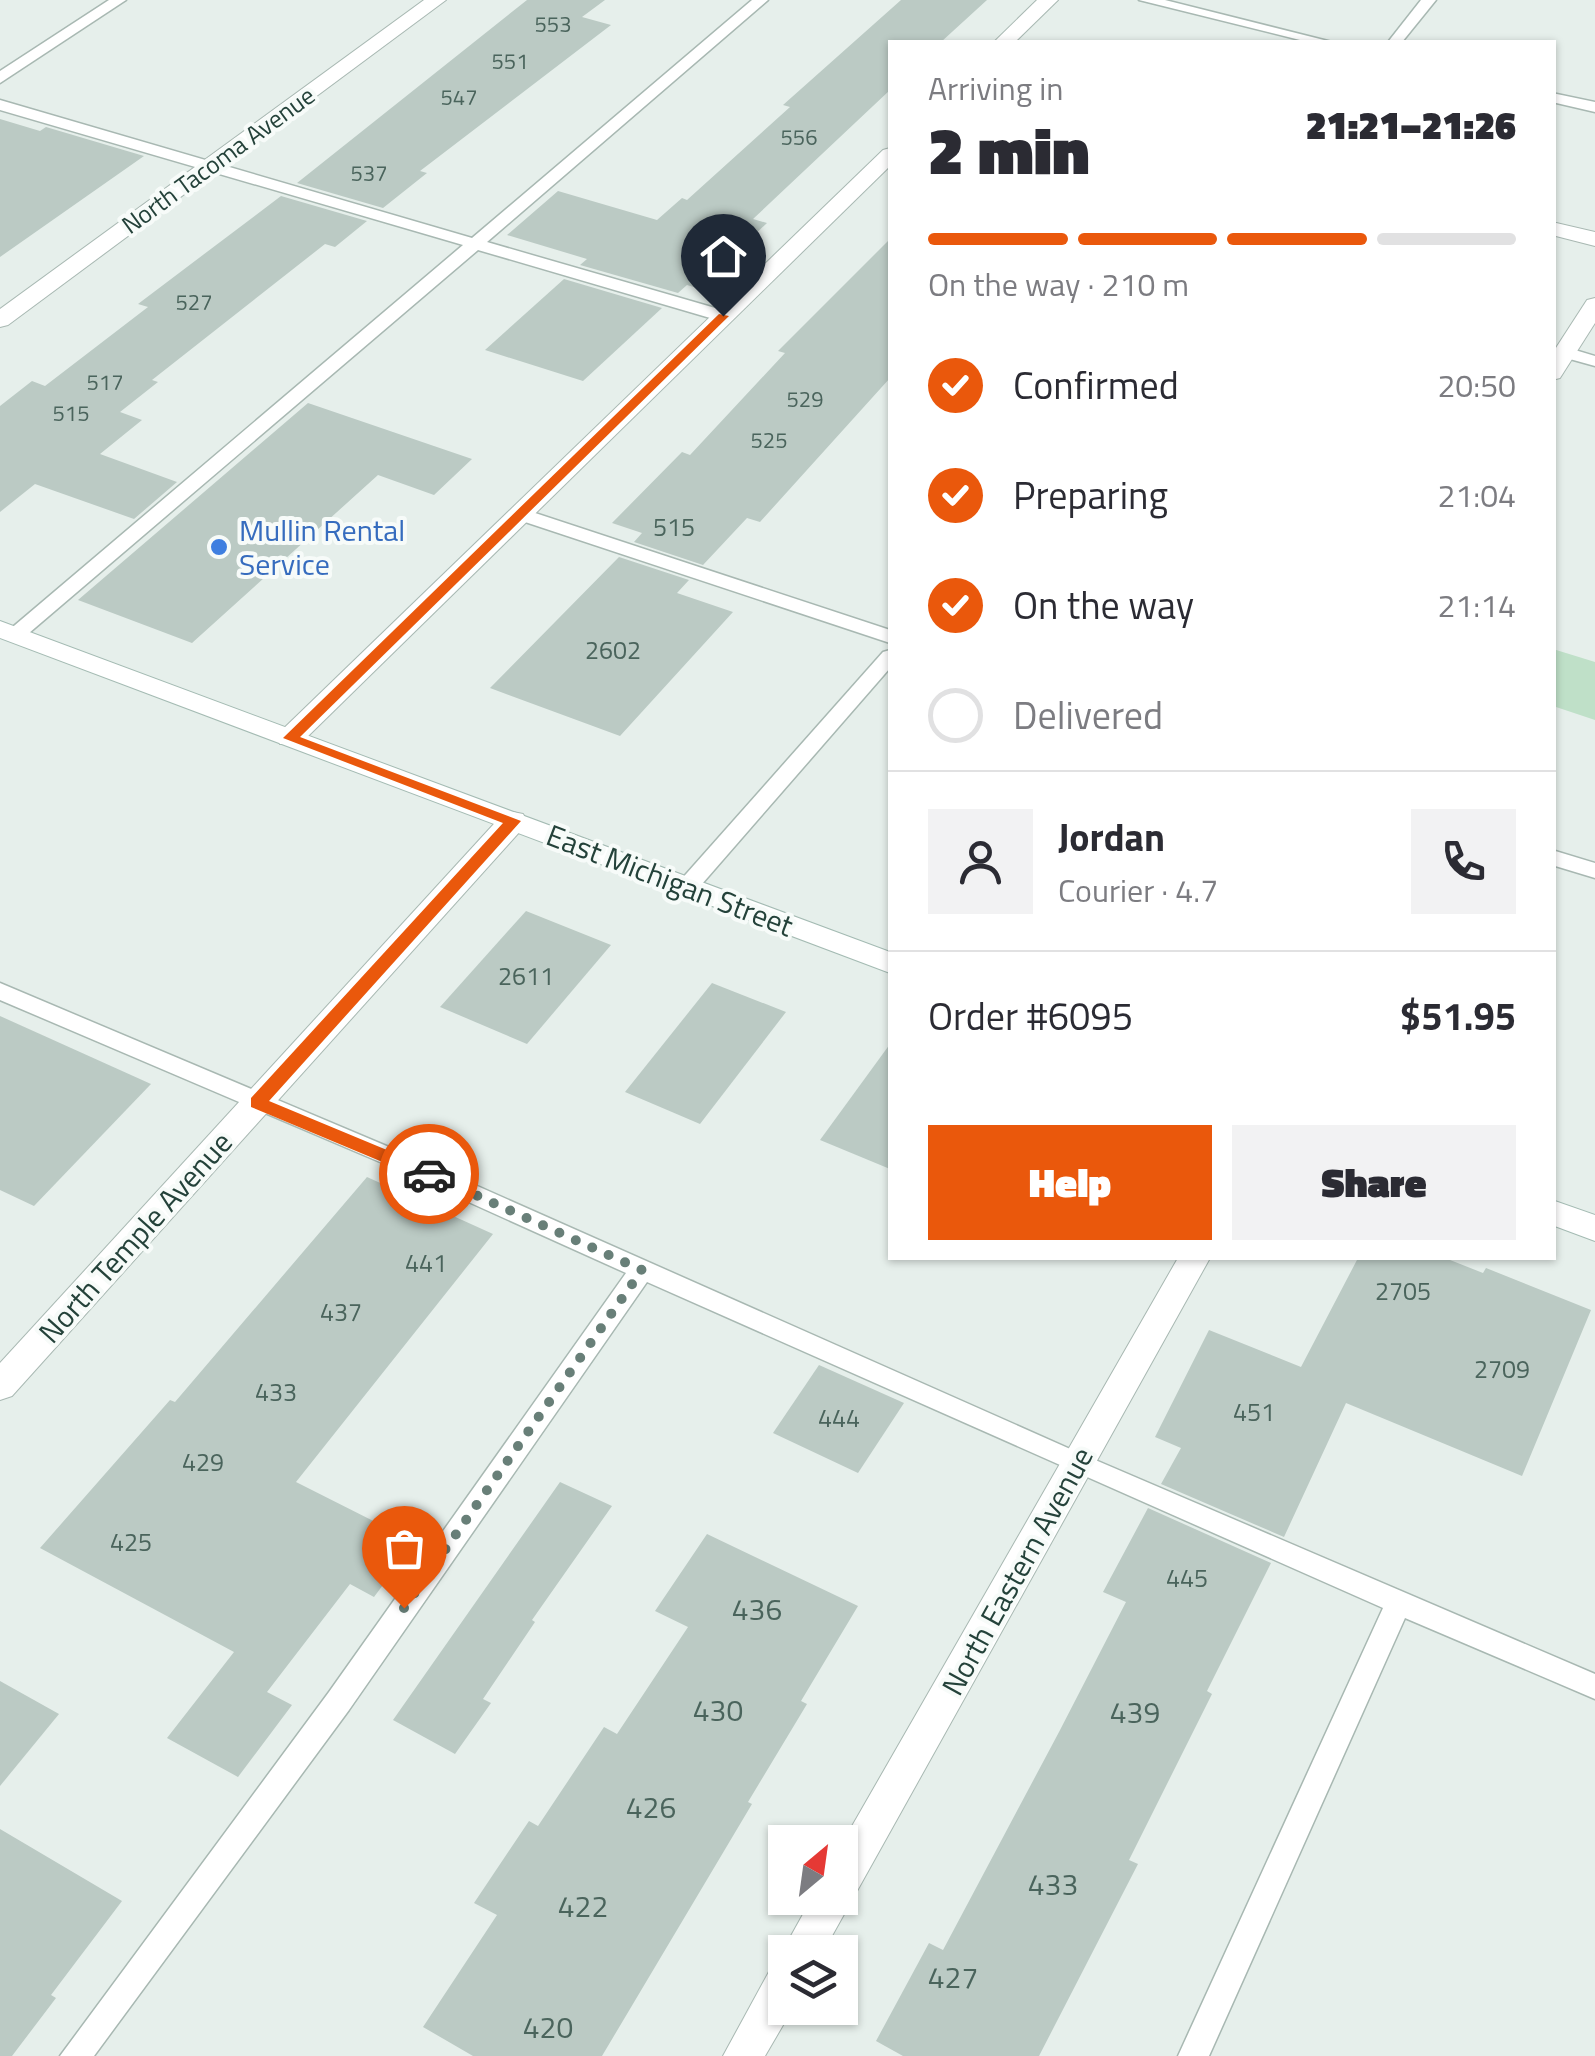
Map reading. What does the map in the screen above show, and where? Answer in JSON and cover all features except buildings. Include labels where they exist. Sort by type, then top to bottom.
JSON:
[{"type":"street","name":"North Tacoma Avenue","points":[[0,320],[436,0]]},
{"type":"street","points":[[1006,40],[1048,0]]},
{"type":"street","points":[[290,738],[888,156]]},
{"type":"street","points":[[1556,229],[1595,239]]},
{"type":"street","points":[[1559,362],[1595,305]]},
{"type":"street","name":"East Michigan Street","points":[[8,632],[888,961]]},
{"type":"street","name":"North Temple Avenue","points":[[0,1386],[513,821]]},
{"type":"street","points":[[1556,1213],[1595,1228]]},
{"type":"street","name":"North Eastern Avenue","points":[[858,1852],[1193,1260]]},
{"type":"street","points":[[743,2056],[768,2012]]},
{"type":"lane","points":[[0,78],[118,0]]},
{"type":"lane","points":[[8,632],[761,0]]},
{"type":"lane","points":[[1146,0],[1316,40]]},
{"type":"lane","points":[[1397,40],[1429,0]]},
{"type":"lane","points":[[1556,98],[1595,107]]},
{"type":"lane","points":[[0,104],[723,316]]},
{"type":"lane","points":[[1559,362],[1595,361]]},
{"type":"lane","points":[[520,514],[888,635]]},
{"type":"lane","points":[[687,887],[888,658]]},
{"type":"lane","points":[[1556,858],[1595,872]]},
{"type":"lane","points":[[0,991],[388,1156],[1077,1464],[1595,1687]]},
{"type":"lane","points":[[75,2056],[339,1701],[642,1270]]},
{"type":"lane","points":[[1193,2056],[1399,1602]]},
{"type":"green space","points":[[1556,650],[1595,662],[1595,720],[1556,707]]},
{"type":"way so far","points":[[404,1608],[642,1270],[429,1174]]},
{"type":"place","name":"Mullin Rental Service","points":[[219,547]]},
{"type":"route","points":[[429,1174],[257,1103],[513,821],[290,738],[723,316]]}]
